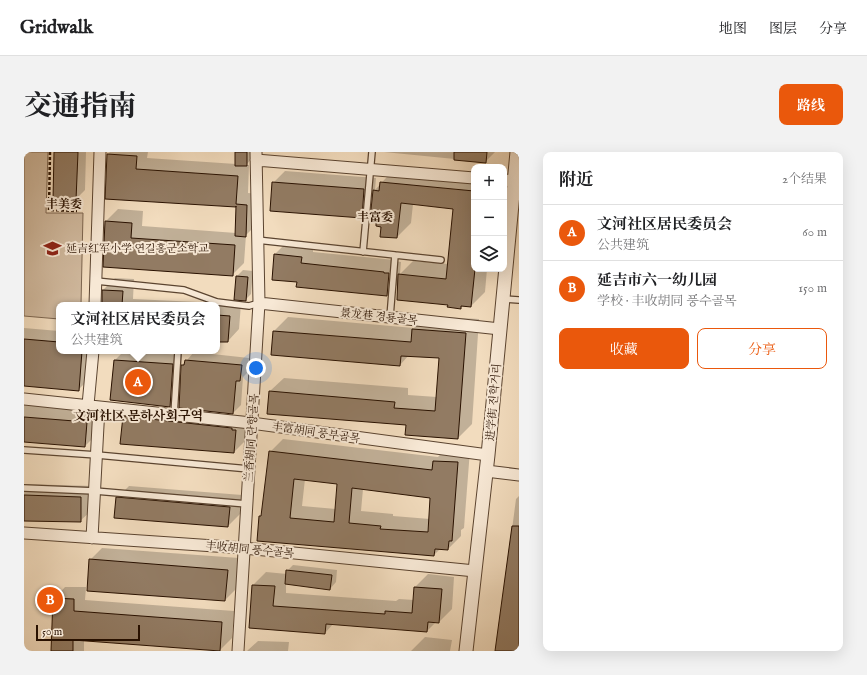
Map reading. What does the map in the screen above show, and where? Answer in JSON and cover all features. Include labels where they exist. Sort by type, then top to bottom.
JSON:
[{"type":"street","points":[[95,302],[100,152]]},
{"type":"street","name":"进学街 진학거리","points":[[466,651],[488,455],[502,299],[515,205],[509,181],[517,152]]},
{"type":"street","points":[[256,156],[371,169],[471,178]]},
{"type":"street","name":"兰香胡同 란향골목","points":[[238,651],[259,303],[256,156]]},
{"type":"street","name":"景龙巷 경룡골목","points":[[259,303],[500,329]]},
{"type":"street","points":[[92,538],[97,455],[93,354]]},
{"type":"street","name":"丰富胡同 풍부골목","points":[[24,399],[252,423],[488,455]]},
{"type":"street","points":[[486,471],[519,475]]},
{"type":"street","name":"丰收胡同 풍수골목","points":[[24,533],[244,548],[475,571]]},
{"type":"lane","points":[[363,252],[372,152]]},
{"type":"lane","points":[[257,240],[441,260]]},
{"type":"lane","points":[[390,317],[395,255]]},
{"type":"lane","points":[[96,281],[184,290],[217,302]]},
{"type":"lane","points":[[502,299],[519,300]]},
{"type":"lane","points":[[220,302],[249,306],[259,303]]},
{"type":"lane","points":[[174,415],[178,354]]},
{"type":"lane","points":[[24,450],[249,469]]},
{"type":"lane","points":[[24,488],[95,491],[246,504]]},
{"type":"path","points":[[50,152],[49,210],[77,211]]},
{"type":"shaded area","name":"延吉红军小学 연길홍군소학교","points":[[24,152],[48,152],[46,213],[83,213],[81,302],[56,302],[56,319],[24,316]]},
{"type":"building","points":[[54,152],[78,152],[76,200],[53,200]]},
{"type":"building","points":[[235,152],[247,152],[247,166],[235,166]]},
{"type":"building","points":[[454,152],[487,152],[486,163],[454,160]]},
{"type":"building","points":[[107,154],[137,156],[136,169],[238,176],[236,204],[247,205],[246,237],[235,236],[236,207],[105,199]]},
{"type":"building","points":[[272,182],[364,189],[362,218],[270,211]]},
{"type":"building","points":[[380,182],[471,191],[471,272],[475,272],[471,307],[461,306],[461,309],[447,307],[448,305],[397,300],[398,274],[446,279],[453,209],[401,203],[397,238],[380,237],[381,227],[376,226],[376,219],[370,219],[373,190],[379,191]]},
{"type":"building","points":[[105,221],[132,223],[131,238],[235,245],[233,276],[103,267]]},
{"type":"building","points":[[274,254],[302,257],[301,263],[389,273],[387,296],[296,287],[297,282],[272,280]]},
{"type":"building","points":[[236,276],[248,277],[246,301],[234,300]]},
{"type":"building","points":[[102,290],[123,291],[122,302],[102,302]]},
{"type":"building","points":[[220,315],[230,316],[228,342],[220,342]]},
{"type":"building","points":[[412,329],[466,333],[458,439],[405,435],[406,425],[267,414],[269,391],[395,402],[394,408],[435,411],[439,358],[401,356],[400,366],[271,355],[273,331],[411,342]]},
{"type":"building","points":[[24,339],[56,342],[56,354],[82,354],[79,391],[24,386]]},
{"type":"building","points":[[114,360],[173,364],[170,407],[110,400]]},
{"type":"building","points":[[185,360],[242,365],[240,381],[236,381],[233,414],[179,408],[181,365],[184,365]]},
{"type":"building","points":[[123,416],[232,428],[232,430],[236,430],[234,453],[120,444]]},
{"type":"building","points":[[24,417],[87,422],[85,447],[24,442]]},
{"type":"building","points":[[269,451],[432,470],[433,461],[458,462],[452,541],[449,541],[448,550],[435,549],[434,556],[257,541],[259,516],[261,516]],"holes":[[[294,479],[337,484],[334,522],[290,518]],[[352,488],[430,498],[428,532],[380,529],[381,526],[349,523]]]},
{"type":"building","points":[[24,495],[81,497],[81,522],[24,521]]},
{"type":"building","points":[[116,497],[230,507],[228,527],[114,518]]},
{"type":"building","points":[[512,526],[519,526],[519,651],[495,651]]},
{"type":"building","points":[[89,559],[228,570],[225,601],[87,591]]},
{"type":"building","points":[[286,570],[332,575],[330,590],[285,584]]},
{"type":"building","points":[[252,585],[275,586],[273,606],[385,614],[385,611],[412,613],[414,587],[442,589],[439,623],[428,622],[427,632],[326,624],[325,634],[249,628]]},
{"type":"building","points":[[53,598],[74,599],[74,611],[222,622],[220,651],[73,640],[73,651],[51,651]]},
{"type":"place","name":"延吉红军小学 연길홍군소학교","points":[[53,248]]},
{"type":"place","name":"文河社区居民委员会","points":[[138,382]]},
{"type":"place","name":"延吉市六一幼儿园","points":[[50,600]]},
{"type":"district","name":"丰美委","points":[[64,204]]},
{"type":"district","name":"丰富委","points":[[375,217]]},
{"type":"district","name":"文河社区 문하사회구역","points":[[138,415]]}]
